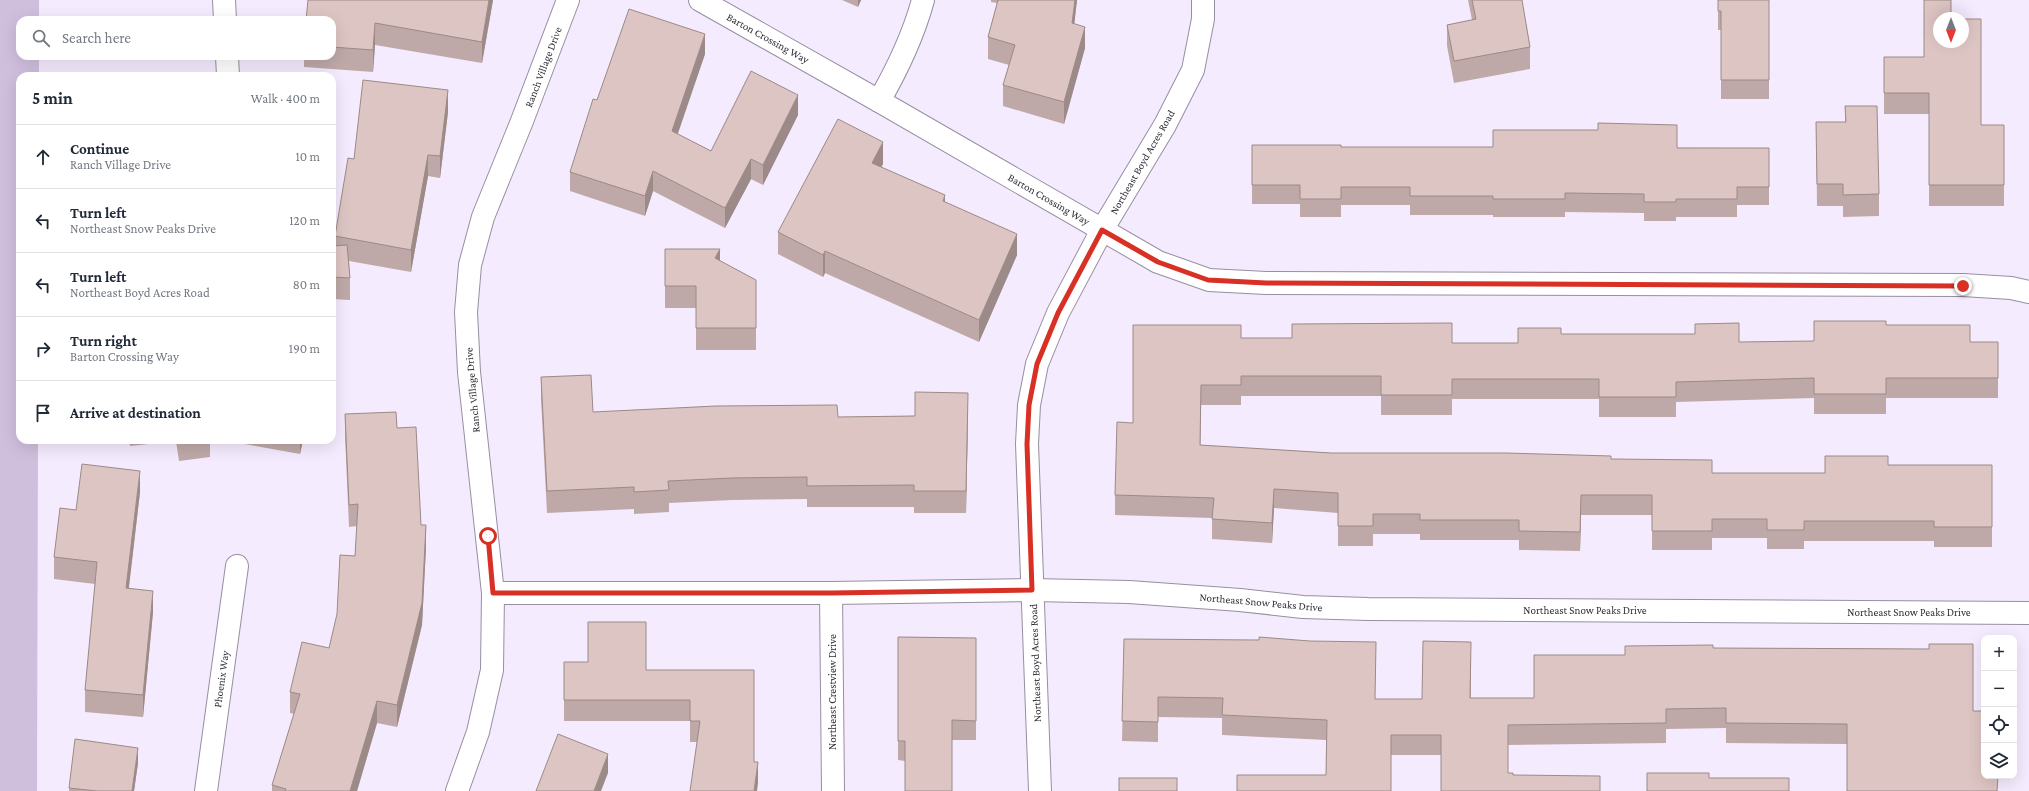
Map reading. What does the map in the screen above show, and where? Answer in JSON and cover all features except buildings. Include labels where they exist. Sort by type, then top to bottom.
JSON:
[{"type":"street","points":[[224,0],[225,16]]},
{"type":"street","name":"Ranch Village Drive","points":[[457,791],[478,732],[492,670],[493,593],[469,372],[466,312],[470,265],[483,217],[522,121],[568,0]]},
{"type":"street","name":"Barton Crossing Way","points":[[700,0],[879,101],[1158,262],[1208,280],[1266,283],[1963,286],[2011,288],[2029,292]]},
{"type":"street","points":[[879,101],[899,66],[916,28],[922,0]]},
{"type":"street","name":"Northeast Boyd Acres Road","points":[[1040,791],[1027,444],[1029,405],[1037,364],[1058,313],[1102,230],[1165,124],[1193,70],[1203,19],[1203,0]]},
{"type":"street","points":[[227,60],[228,72]]},
{"type":"street","name":"Phoenix Way","points":[[206,791],[237,566]]},
{"type":"street","name":"Northeast Snow Peaks Drive","points":[[493,593],[831,593],[1032,590],[1130,592],[1240,600],[1303,607],[1368,609],[2029,613]]},
{"type":"street","name":"Northeast Crestview Drive","points":[[831,593],[833,791]]},
{"type":"shaded area","points":[[0,0],[39,0],[39,16],[16,16],[16,60],[39,60],[39,72],[16,72],[16,444],[38,444],[37,791],[0,791]]},
{"type":"route","points":[[488,536],[493,593],[831,593],[1032,590],[1027,444],[1029,405],[1037,364],[1058,313],[1102,230],[1158,262],[1208,280],[1266,283],[1963,286]]}]
